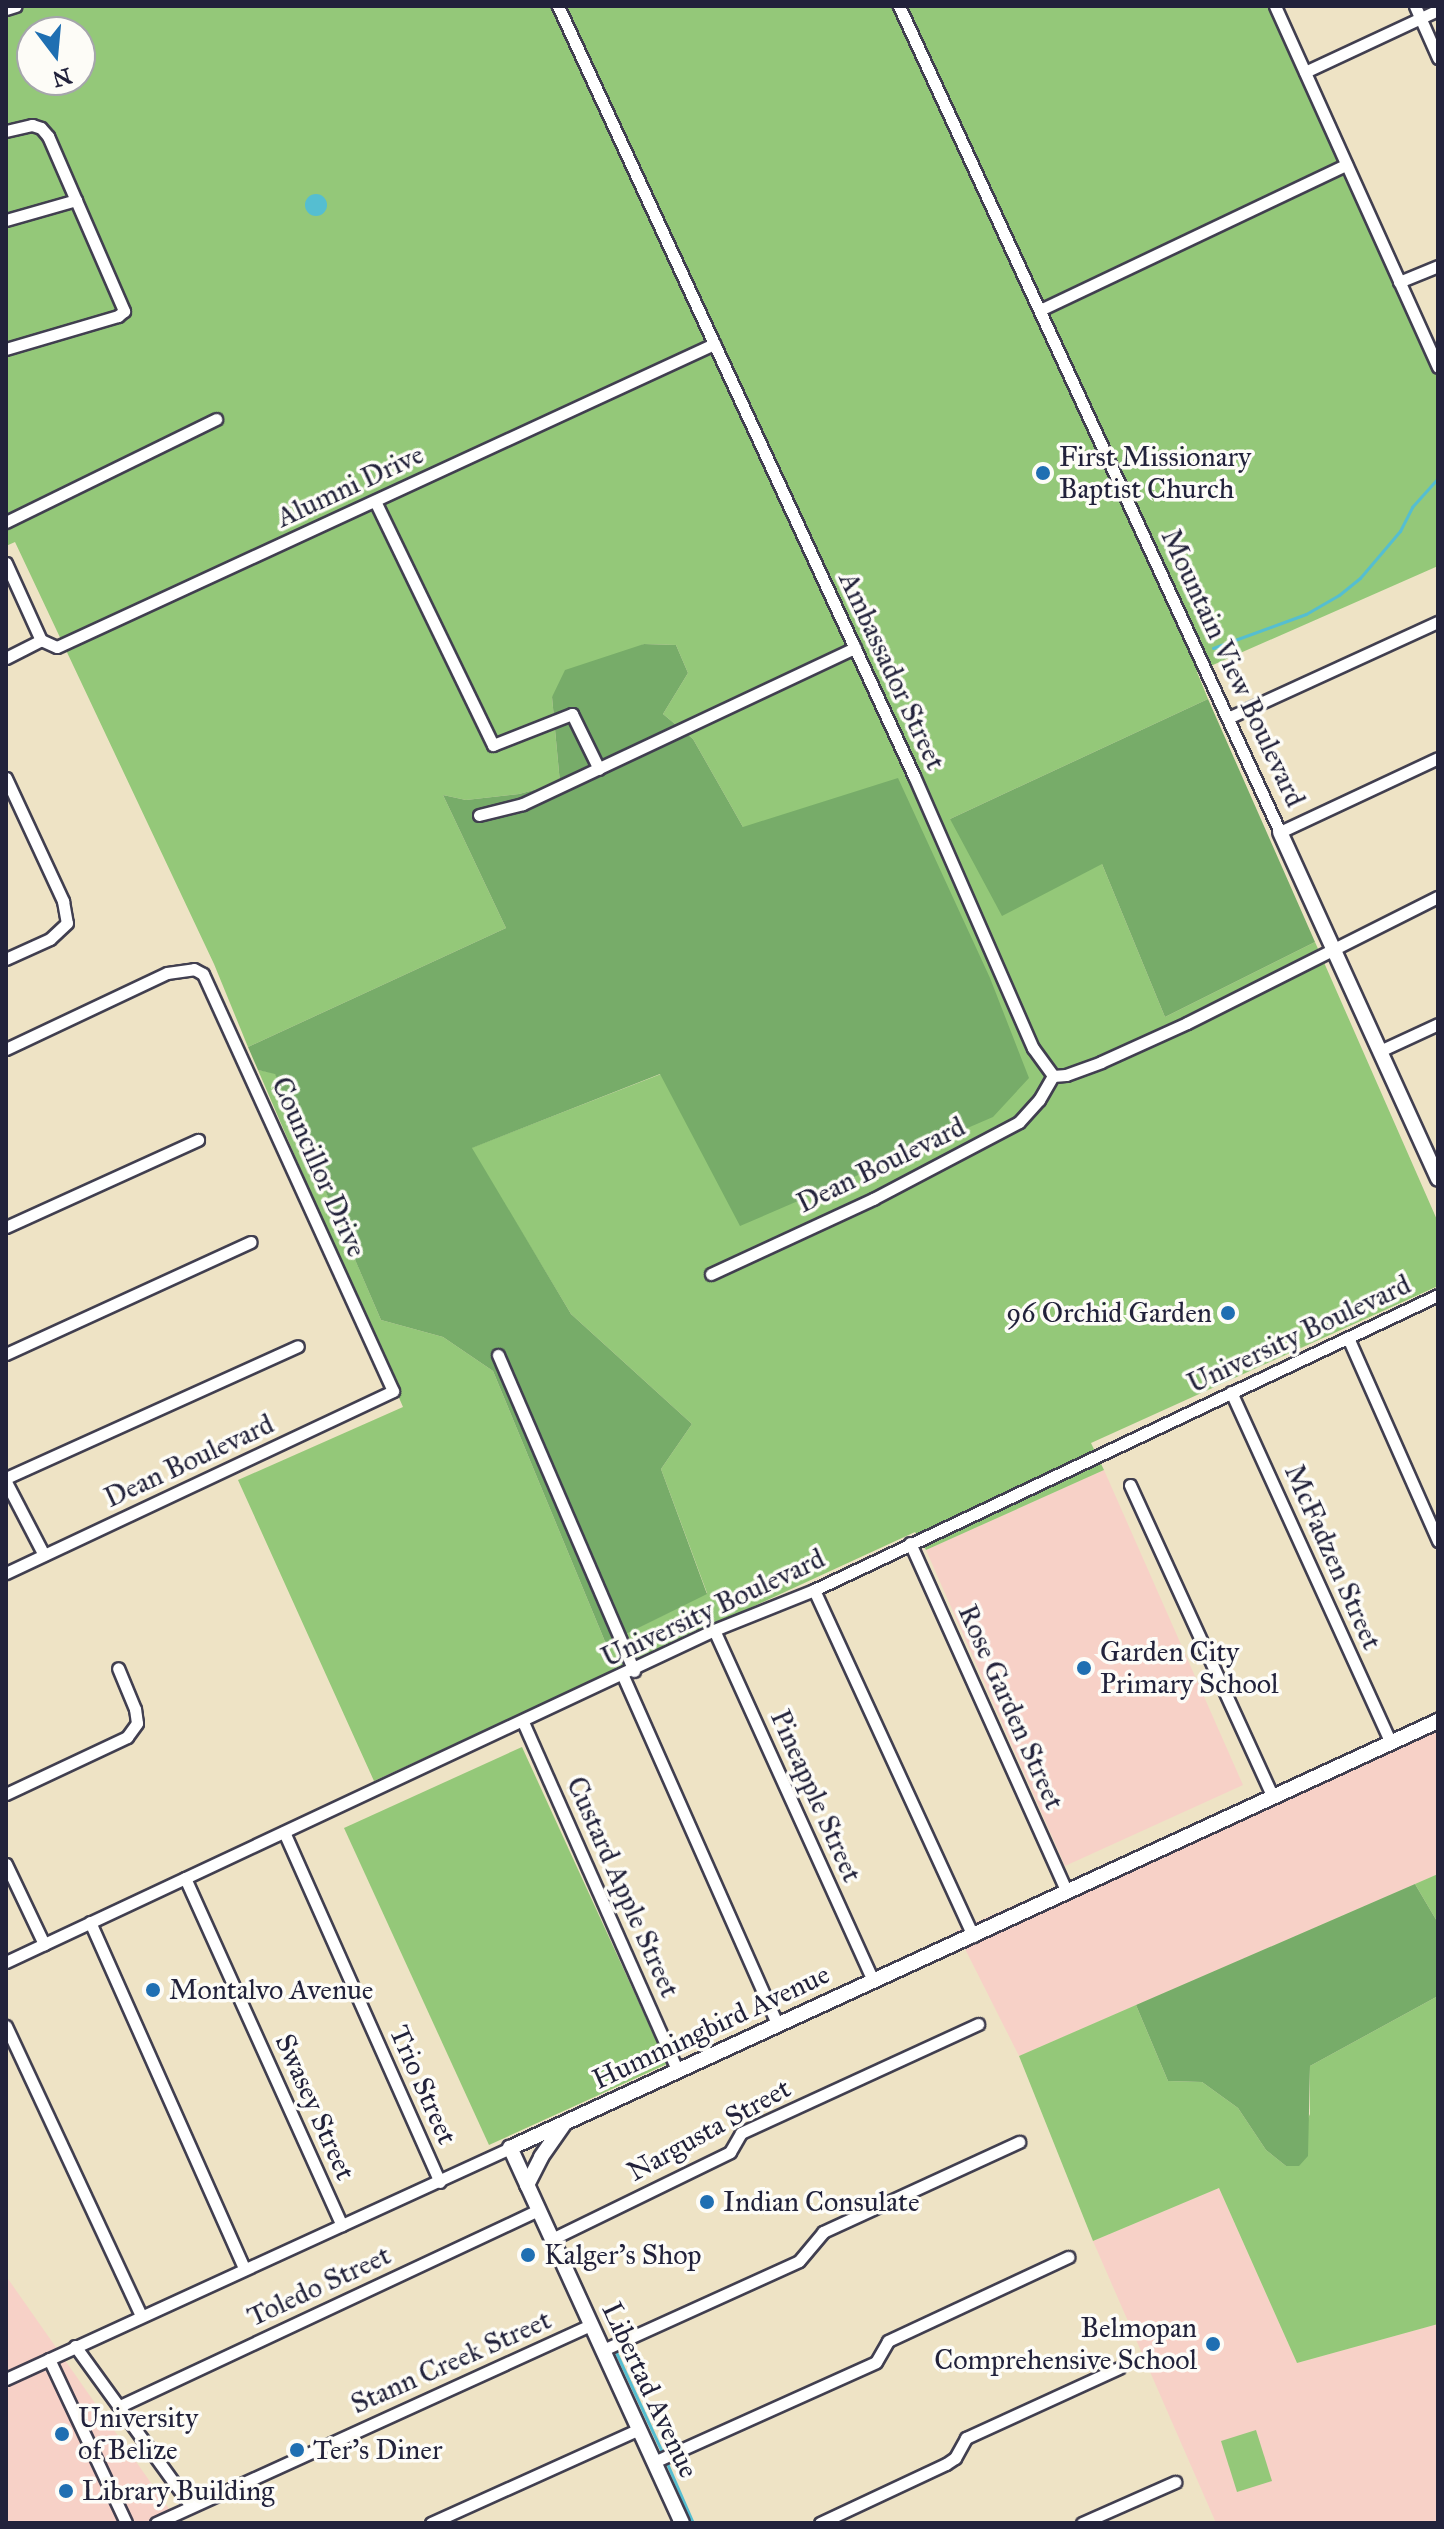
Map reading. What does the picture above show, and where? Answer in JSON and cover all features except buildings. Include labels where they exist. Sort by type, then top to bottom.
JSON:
[{"type":"street","points":[[6,9],[16,6]]},
{"type":"street","name":"Ambassador Street","points":[[558,6],[855,648],[1033,1048],[1053,1076]]},
{"type":"street","name":"Mountain View Boulevard","points":[[899,6],[1332,948],[1382,1050],[1438,1179]]},
{"type":"street","points":[[1275,6],[1438,367]]},
{"type":"street","points":[[1415,6],[1438,58]]},
{"type":"street","points":[[1305,72],[1438,10]]},
{"type":"street","points":[[6,131],[32,125],[41,128],[124,311],[118,316],[6,349]]},
{"type":"street","points":[[1040,310],[1346,165]]},
{"type":"street","points":[[6,220],[76,200]]},
{"type":"street","points":[[1399,282],[1438,266]]},
{"type":"street","name":"Alumni Drive","points":[[6,658],[41,640],[57,647],[714,344]]},
{"type":"street","points":[[6,522],[216,419]]},
{"type":"street","points":[[375,501],[493,745],[572,714],[599,769]]},
{"type":"street","points":[[6,563],[41,640]]},
{"type":"street","points":[[1228,718],[1438,622]]},
{"type":"street","points":[[479,815],[523,804],[855,648]]},
{"type":"street","points":[[1280,832],[1438,758]]},
{"type":"street","points":[[6,778],[63,901],[67,923],[50,939],[6,959]]},
{"type":"street","points":[[6,815],[20,809]]},
{"type":"street","points":[[1053,1076],[1066,1075],[1130,1049],[1438,897]]},
{"type":"street","name":"Councillor Drive","points":[[6,1049],[167,973],[194,969],[208,979],[393,1391]]},
{"type":"street","points":[[1382,1050],[1438,1024]]},
{"type":"street","name":"Dean Boulevard","points":[[711,1274],[873,1199],[1019,1122],[1039,1100],[1053,1076]]},
{"type":"street","points":[[6,1227],[198,1140]]},
{"type":"street","points":[[6,1354],[251,1242]]},
{"type":"street","name":"University Boulevard","points":[[6,1962],[628,1673],[714,1630],[814,1590],[1231,1392],[1349,1340],[1438,1295]]},
{"type":"street","points":[[1349,1340],[1438,1541]]},
{"type":"street","points":[[44,1555],[6,1480],[298,1346]]},
{"type":"street","points":[[498,1355],[628,1673],[778,2025]]},
{"type":"street","name":"Dean Boulevard","points":[[6,1573],[393,1391]]},
{"type":"street","name":"McFadzen Street","points":[[1231,1392],[1391,1743]]},
{"type":"street","points":[[1130,1485],[1273,1797]]},
{"type":"street","name":"Rose Garden Street","points":[[910,1543],[1067,1892]]},
{"type":"street","points":[[814,1590],[973,1936]]},
{"type":"street","name":"Pineapple Street","points":[[714,1630],[873,1981]]},
{"type":"street","points":[[6,1794],[127,1737],[137,1723],[135,1709],[118,1668]]},
{"type":"street","name":"Hummingbird Avenue","points":[[6,2379],[1438,1721]]},
{"type":"street","name":"Custard Apple Street","points":[[523,1722],[678,2071]]},
{"type":"street","name":"Trio Street","points":[[284,1832],[440,2182]]},
{"type":"street","points":[[6,1864],[44,1944]]},
{"type":"street","name":"Swasey Street","points":[[185,1878],[342,2225]]},
{"type":"street","points":[[90,1922],[244,2268]]},
{"type":"street","name":"Nargusta Street","points":[[552,2239],[730,2152],[741,2133],[978,2024]]},
{"type":"street","points":[[6,2026],[141,2315]]},
{"type":"street","points":[[527,2185],[541,2157],[565,2123]]},
{"type":"street","points":[[603,2350],[799,2261],[823,2232],[1019,2142]]},
{"type":"street","name":"Libertad Avenue","points":[[510,2148],[681,2523]]},
{"type":"street","name":"Toledo Street","points":[[120,2406],[539,2210]]},
{"type":"street","points":[[654,2462],[876,2362],[888,2341],[1068,2257]]},
{"type":"street","name":"Stann Creek Street","points":[[156,2523],[591,2325]]},
{"type":"street","points":[[75,2346],[191,2506]]},
{"type":"street","points":[[49,2359],[126,2523]]},
{"type":"street","points":[[820,2523],[946,2464],[955,2458],[966,2438],[1119,2368]]},
{"type":"street","points":[[431,2523],[639,2429]]},
{"type":"street","points":[[1082,2523],[1175,2482]]},
{"type":"shaded area","name":"Garden City Primary School","points":[[1104,1470],[1243,1785],[1065,1866],[926,1550]]},
{"type":"shaded area","points":[[1438,1718],[1438,1874],[1019,2056],[956,1931]]},
{"type":"shaded area","name":"Belmopan Comprehensive School","points":[[1219,2188],[1297,2363],[1438,2324],[1438,2523],[1216,2523],[1093,2241]]},
{"type":"shaded area","name":"University of Belize","points":[[6,2276],[179,2523],[6,2523]]},
{"type":"green space","points":[[6,6],[1272,6],[1438,377],[1438,566],[1197,672],[1208,699],[950,819],[1102,864],[1165,1017],[1315,942],[1438,1222],[1438,1286],[1091,1443],[1104,1470],[926,1550],[915,1532],[374,1781],[238,1480],[403,1407],[258,1070],[275,1073],[381,1320],[443,1337],[493,1371],[606,1644],[707,1593],[661,1469],[692,1424],[571,1314],[471,1148],[661,1074],[743,827],[693,739],[663,714],[688,673],[676,645],[644,644],[552,697],[560,783],[519,794],[466,800],[443,795],[506,928],[248,1047],[214,964],[15,542],[6,546]]},
{"type":"green space","points":[[644,644],[676,645],[688,673],[663,714],[693,739],[743,827],[898,778],[990,978],[1029,1078],[993,1117],[740,1226],[660,1074],[472,1148],[571,1314],[692,1424],[661,1469],[707,1594],[606,1644],[493,1371],[443,1337],[381,1320],[275,1074],[258,1070],[248,1047],[506,928],[443,795],[466,800],[519,794],[560,783],[552,697],[565,670]]},
{"type":"green space","points":[[1208,699],[1315,942],[1165,1017],[1102,864],[1002,916],[950,819]]},
{"type":"green space","points":[[522,1747],[667,2064],[489,2145],[344,1828]]},
{"type":"green space","points":[[1438,1874],[1438,1923],[1415,1884]]},
{"type":"green space","points":[[1415,1884],[1438,1923],[1438,1996],[1310,2066],[1308,2156],[1299,2166],[1286,2166],[1266,2150],[1238,2108],[1202,2082],[1168,2081],[1136,2005]]},
{"type":"green space","points":[[1438,1996],[1438,2324],[1297,2363],[1219,2188],[1093,2241],[1019,2056],[1136,2005],[1168,2081],[1202,2082],[1238,2108],[1266,2150],[1286,2166],[1310,2114],[1310,2066]]},
{"type":"green space","points":[[1256,2430],[1272,2481],[1237,2492],[1221,2441]]},
{"type":"water","points":[[316,194],[324,197],[327,205],[324,213],[316,216],[308,213],[305,205],[308,197]]},
{"type":"waterway","points":[[1213,648],[1306,614],[1339,595],[1360,578],[1400,531],[1412,507],[1438,478]]},
{"type":"waterway","points":[[614,2348],[663,2454]]},
{"type":"waterway","points":[[597,2355],[628,2421]]},
{"type":"waterway","points":[[666,2461],[693,2523]]},
{"type":"waterway","points":[[656,2483],[674,2523]]},
{"type":"place","name":"First Missionary Baptist Church","points":[[1043,473]]},
{"type":"place","name":"96 Orchid Garden","points":[[1228,1313]]},
{"type":"place","name":"Garden City Primary School","points":[[1084,1668]]},
{"type":"place","name":"Montalvo Avenue","points":[[153,1990]]},
{"type":"place","name":"Indian Consulate","points":[[707,2202]]},
{"type":"place","name":"Kalger's Shop","points":[[528,2255]]},
{"type":"place","name":"Belmopan Comprehensive School","points":[[1213,2344]]},
{"type":"place","name":"University of Belize","points":[[62,2434]]},
{"type":"place","name":"Ter's Diner","points":[[297,2450]]},
{"type":"place","name":"Library Building","points":[[66,2491]]}]
